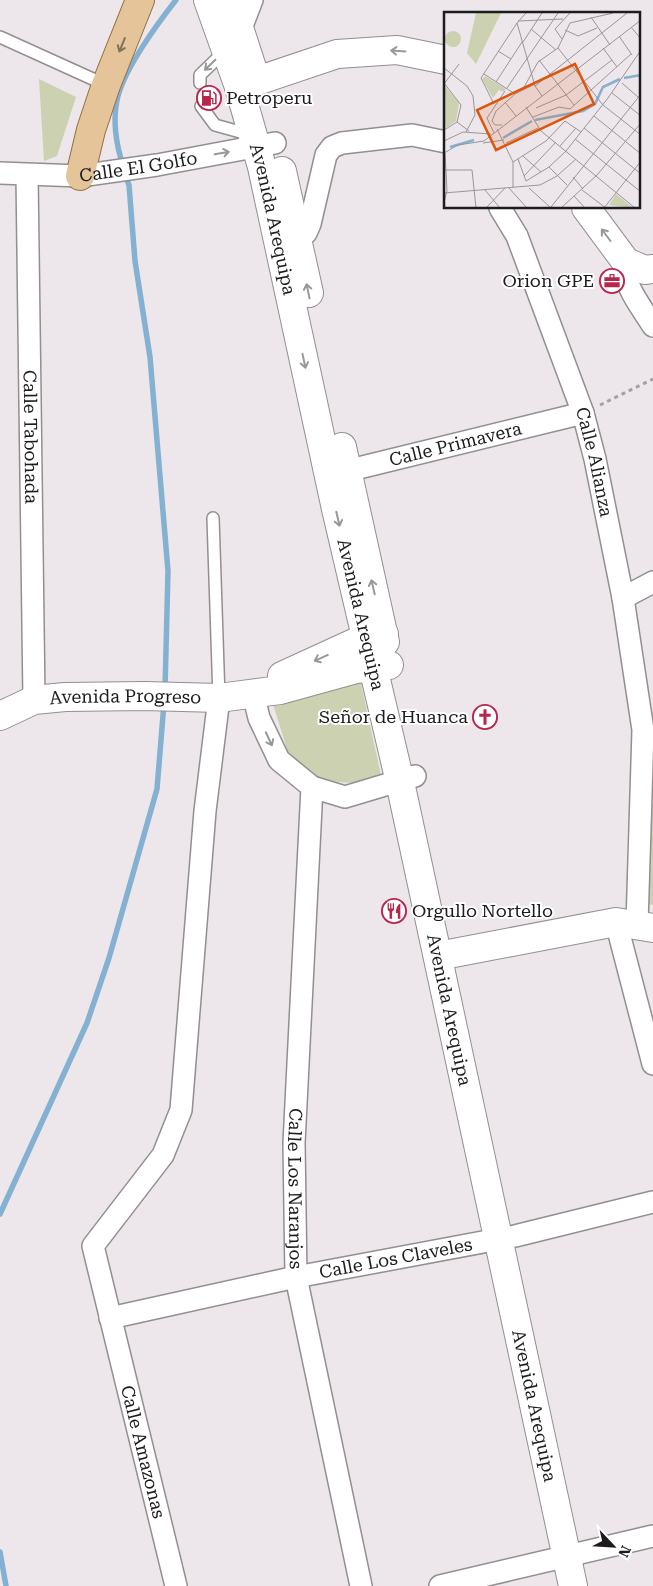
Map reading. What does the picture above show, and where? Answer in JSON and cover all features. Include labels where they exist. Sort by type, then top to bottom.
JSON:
[{"type":"main road","points":[[80,176],[91,130],[106,85],[140,0]]},
{"type":"main road","name":"Avenida Arequipa","points":[[208,0],[233,40],[248,84],[408,779],[575,1554],[591,1586]]},
{"type":"main road","name":"Avenida Arequipa","points":[[230,0],[233,40]]},
{"type":"main road","points":[[248,84],[337,54],[397,50],[444,60]]},
{"type":"main road","name":"Avenida Arequipa","points":[[261,142],[297,238],[338,473]]},
{"type":"main road","points":[[587,209],[626,262],[644,270],[653,269]]},
{"type":"main road","name":"Avenida Progreso","points":[[253,693],[273,680],[374,636]]},
{"type":"main road","name":"Avenida Progreso","points":[[0,716],[34,700],[66,697],[145,696],[215,698],[280,690],[381,666]]},
{"type":"main road","points":[[446,954],[635,925]]},
{"type":"main road","name":"Avenida Arequipa","points":[[573,1586],[575,1554]]},
{"type":"street","points":[[233,40],[252,0]]},
{"type":"street","points":[[297,238],[306,233],[310,224],[326,155],[332,147],[342,143],[412,135],[444,142]]},
{"type":"street","name":"Calle El Golfo","points":[[0,173],[80,176],[157,165],[261,142]]},
{"type":"street","name":"Calle Tabohada","points":[[27,175],[34,700]]},
{"type":"street","name":"Calle Alianza","points":[[501,209],[517,236],[583,413],[595,459],[623,598],[643,730],[635,925],[653,1064]]},
{"type":"street","points":[[626,262],[624,270],[626,279],[653,326]]},
{"type":"street","name":"Calle Primavera","points":[[338,473],[583,413]]},
{"type":"street","points":[[623,598],[653,582]]},
{"type":"street","points":[[253,693],[259,718],[279,760],[312,787],[345,797],[408,779]]},
{"type":"street","name":"Calle Amazonas","points":[[176,1586],[93,1246],[162,1155],[181,1110],[215,698]]},
{"type":"street","name":"Calle Alianza","points":[[643,730],[653,756]]},
{"type":"street","name":"Calle Los Naranjos","points":[[312,787],[294,1143],[296,1277],[361,1586]]},
{"type":"street","name":"Calle Los Claveles","points":[[110,1318],[296,1277],[507,1237],[653,1202]]},
{"type":"street","points":[[440,1586],[653,1536]]},
{"type":"lane","points":[[0,38],[106,85]]},
{"type":"lane","points":[[200,83],[200,75],[233,40]]},
{"type":"lane","points":[[201,106],[215,125],[261,142]]},
{"type":"lane","points":[[212,518],[215,698]]},
{"type":"path","points":[[583,413],[653,379]]},
{"type":"green space","points":[[39,79],[76,97],[57,156],[44,161]]},
{"type":"green space","points":[[360,679],[382,780],[346,783],[315,776],[292,765],[272,701]]},
{"type":"green space","points":[[651,803],[653,804],[653,905],[643,903]]},
{"type":"waterway","points":[[123,165],[118,149],[116,131],[115,113],[118,96],[135,59],[151,33],[176,0]]},
{"type":"waterway","points":[[125,174],[129,185],[135,261],[150,357],[168,571],[165,689]]},
{"type":"waterway","points":[[0,1214],[87,1023],[109,958],[157,789],[164,703]]},
{"type":"waterway","points":[[0,1552],[6,1586]]},
{"type":"place","name":"Petroperu","points":[[209,98]]},
{"type":"place","name":"Orion GPE","points":[[612,281]]},
{"type":"place","name":"Señor de Huanca","points":[[485,717]]},
{"type":"place","name":"Orgullo Nortello","points":[[394,911]]}]
